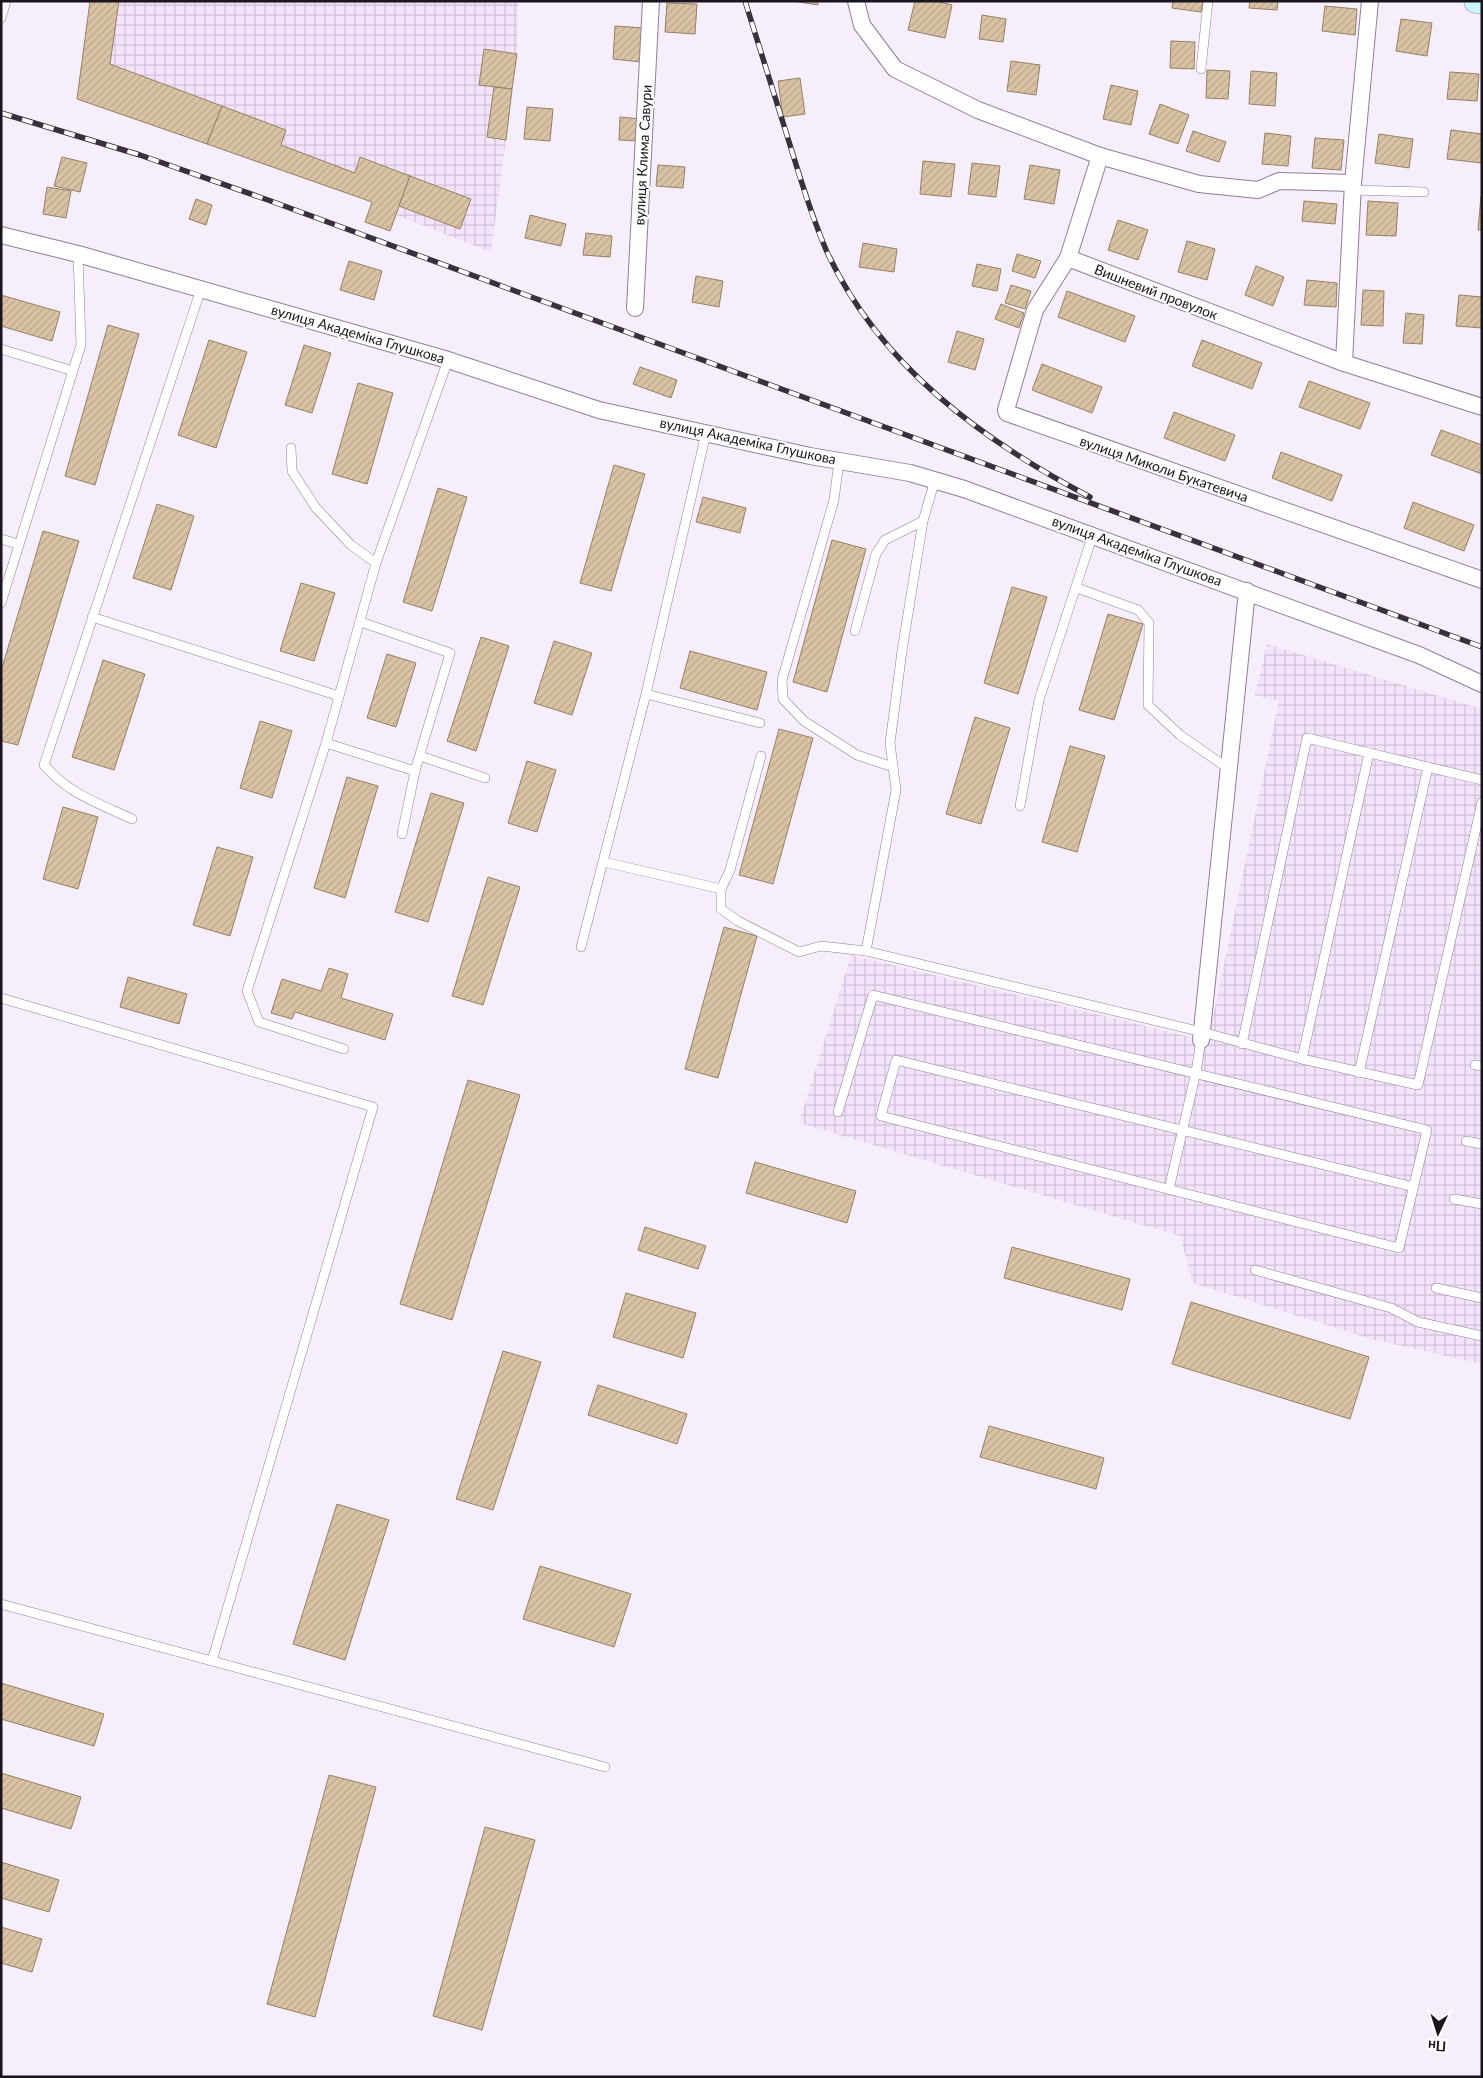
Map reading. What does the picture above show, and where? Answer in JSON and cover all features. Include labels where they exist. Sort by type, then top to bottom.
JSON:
[{"type":"street","name":"вулиця Клима Савури","points":[[635,308],[651,1]]},
{"type":"street","points":[[856,1],[862,25],[895,69],[978,110],[1100,156],[1199,184],[1258,190],[1279,182],[1353,186]]},
{"type":"street","points":[[1344,363],[1353,186],[1370,1]]},
{"type":"street","points":[[1476,1],[1482,2]]},
{"type":"street","points":[[1068,258],[1100,156]]},
{"type":"street","name":"вулиця Академіка Глушкова","points":[[1,235],[78,254],[448,360],[599,410],[839,461],[910,473],[935,480],[1093,534],[1419,655],[1482,684]]},
{"type":"street","name":"Вишневий провулок","points":[[1068,258],[1344,363],[1482,407]]},
{"type":"street","name":"вулиця Миколи Букатевича","points":[[1068,258],[1035,310],[1006,410],[1007,413],[1482,580]]},
{"type":"street","points":[[1202,1036],[1247,591]]},
{"type":"lane","points":[[1,18],[6,1]]},
{"type":"lane","points":[[1201,69],[1208,1]]},
{"type":"lane","points":[[1353,186],[1424,192]]},
{"type":"lane","points":[[1,603],[81,345],[78,254]]},
{"type":"lane","points":[[132,818],[79,795],[58,781],[44,765],[201,289]]},
{"type":"lane","points":[[1,349],[73,371]]},
{"type":"lane","points":[[344,1050],[259,1022],[247,991],[326,743],[376,563],[448,360]]},
{"type":"lane","points":[[581,947],[646,694],[706,433]]},
{"type":"lane","points":[[291,448],[292,471],[316,508],[351,545],[376,563]]},
{"type":"lane","points":[[839,461],[834,500],[782,680],[783,699],[804,721],[857,755],[893,767]]},
{"type":"lane","points":[[866,952],[896,790],[890,743],[923,521],[935,480]]},
{"type":"lane","points":[[855,631],[876,554],[885,540],[923,521]]},
{"type":"lane","points":[[1020,806],[1039,700],[1093,534]]},
{"type":"lane","points":[[1,539],[18,544]]},
{"type":"lane","points":[[1077,588],[1138,610],[1150,623],[1148,705],[1180,735],[1229,769]]},
{"type":"lane","points":[[92,617],[339,696]]},
{"type":"lane","points":[[361,622],[450,653],[415,771],[402,834]]},
{"type":"lane","points":[[646,694],[760,723]]},
{"type":"lane","points":[[1242,1044],[1307,738],[1482,780]]},
{"type":"lane","points":[[326,743],[415,771]]},
{"type":"lane","points":[[1302,1059],[1370,753]]},
{"type":"lane","points":[[420,756],[485,778]]},
{"type":"lane","points":[[761,756],[730,870],[720,889],[721,909],[738,921],[799,952],[821,946],[866,952],[1202,1036],[1418,1085],[1482,802]]},
{"type":"lane","points":[[1359,1072],[1428,767]]},
{"type":"lane","points":[[604,862],[720,889]]},
{"type":"lane","points":[[838,1112],[872,995],[1196,1072],[1427,1130],[1414,1187],[1399,1248],[881,1116],[896,1060],[1414,1187]]},
{"type":"lane","points":[[1,998],[373,1107],[212,1661]]},
{"type":"lane","points":[[1169,1189],[1196,1072],[1202,1036]]},
{"type":"lane","points":[[1466,1141],[1482,1144]]},
{"type":"lane","points":[[1454,1199],[1482,1204]]},
{"type":"lane","points":[[1255,1270],[1392,1308],[1418,1322],[1482,1336]]},
{"type":"lane","points":[[1436,1288],[1482,1298]]},
{"type":"lane","points":[[1,1604],[605,1767]]},
{"type":"shaded area","points":[[90,1],[518,1],[517,54],[491,252],[396,215],[390,231],[372,202],[77,99]]},
{"type":"shaded area","points":[[1267,644],[1482,709],[1482,958],[1479,968],[1482,968],[1482,1364],[1371,1339],[1193,1283],[1180,1236],[799,1123],[851,955],[1208,1041],[1279,701],[1255,695]]},
{"type":"building","points":[[90,1],[119,1],[110,64],[222,106],[207,144],[77,99]]},
{"type":"building","points":[[793,1],[818,1],[818,5]]},
{"type":"building","points":[[915,1],[936,1],[952,5],[945,38],[908,30]]},
{"type":"building","points":[[1173,1],[1203,1],[1201,12],[1172,8]]},
{"type":"building","points":[[1250,1],[1278,1],[1277,10],[1249,8]]},
{"type":"building","points":[[667,3],[697,4],[695,34],[665,32]]},
{"type":"building","points":[[1325,6],[1357,9],[1355,35],[1322,31]]},
{"type":"building","points":[[982,15],[1006,19],[1003,42],[979,39]]},
{"type":"building","points":[[1401,19],[1432,23],[1427,56],[1396,51]]},
{"type":"building","points":[[615,26],[644,28],[641,62],[613,59]]},
{"type":"building","points":[[1171,41],[1195,42],[1194,69],[1170,68]]},
{"type":"building","points":[[484,49],[517,54],[512,89],[479,85]]},
{"type":"building","points":[[1011,61],[1040,65],[1036,95],[1007,91]]},
{"type":"building","points":[[1207,70],[1230,71],[1228,99],[1206,98]]},
{"type":"building","points":[[1251,71],[1277,73],[1275,106],[1249,104]]},
{"type":"building","points":[[1450,72],[1479,74],[1477,101],[1447,99]]},
{"type":"building","points":[[800,78],[805,114],[783,117],[778,81]]},
{"type":"building","points":[[1111,85],[1138,91],[1131,125],[1103,119]]},
{"type":"building","points":[[494,87],[512,89],[506,140],[487,137]]},
{"type":"building","points":[[1160,104],[1189,115],[1178,144],[1149,134]]},
{"type":"building","points":[[222,106],[286,130],[281,145],[355,173],[360,157],[410,176],[390,231],[365,222],[372,202],[207,144]]},
{"type":"building","points":[[527,107],[553,109],[550,141],[524,139]]},
{"type":"building","points":[[620,117],[641,119],[640,141],[619,140]]},
{"type":"building","points":[[1451,130],[1482,134],[1482,163],[1447,159]]},
{"type":"building","points":[[1193,131],[1226,142],[1219,162],[1186,151]]},
{"type":"building","points":[[1265,133],[1291,136],[1288,166],[1262,164]]},
{"type":"building","points":[[1379,134],[1413,139],[1409,168],[1375,163]]},
{"type":"building","points":[[1315,138],[1344,140],[1341,170],[1312,168]]},
{"type":"building","points":[[62,157],[87,163],[80,192],[54,186]]},
{"type":"building","points":[[923,161],[955,164],[951,197],[920,194]]},
{"type":"building","points":[[972,163],[1000,166],[996,197],[968,194]]},
{"type":"building","points":[[658,165],[685,167],[683,188],[656,186]]},
{"type":"building","points":[[1030,165],[1060,170],[1054,204],[1024,199]]},
{"type":"building","points":[[410,176],[471,199],[460,229],[399,206]]},
{"type":"building","points":[[47,187],[71,191],[66,218],[43,214]]},
{"type":"building","points":[[1481,196],[1482,230],[1478,230]]},
{"type":"building","points":[[196,199],[212,205],[206,225],[189,219]]},
{"type":"building","points":[[1304,201],[1337,204],[1335,224],[1302,221]]},
{"type":"building","points":[[1368,201],[1398,203],[1396,236],[1366,235]]},
{"type":"building","points":[[530,215],[566,224],[561,246],[525,238]]},
{"type":"building","points":[[1118,220],[1148,230],[1138,260],[1108,250]]},
{"type":"building","points":[[586,233],[612,236],[610,257],[583,255]]},
{"type":"building","points":[[1187,241],[1215,249],[1207,280],[1178,272]]},
{"type":"building","points":[[863,243],[897,249],[894,272],[859,267]]},
{"type":"building","points":[[1017,254],[1041,261],[1035,278],[1012,271]]},
{"type":"building","points":[[349,261],[382,271],[374,300],[340,290]]},
{"type":"building","points":[[977,264],[1001,269],[997,291],[972,286]]},
{"type":"building","points":[[1256,266],[1284,277],[1273,306],[1245,295]]},
{"type":"building","points":[[696,276],[723,281],[719,307],[692,302]]},
{"type":"building","points":[[1307,280],[1337,283],[1336,307],[1304,305]]},
{"type":"building","points":[[1011,285],[1031,291],[1025,309],[1005,303]]},
{"type":"building","points":[[1363,290],[1384,291],[1383,326],[1361,325]]},
{"type":"building","points":[[1067,291],[1135,316],[1125,342],[1058,317]]},
{"type":"building","points":[[1,295],[60,312],[52,341],[1,326]]},
{"type":"building","points":[[1459,295],[1482,297],[1482,328],[1456,326]]},
{"type":"building","points":[[1001,304],[1024,313],[1019,328],[995,319]]},
{"type":"building","points":[[1406,313],[1424,315],[1422,344],[1403,343]]},
{"type":"building","points":[[108,325],[139,334],[95,485],[65,476]]},
{"type":"building","points":[[957,331],[984,339],[975,370],[948,362]]},
{"type":"building","points":[[209,340],[247,352],[216,448],[178,435]]},
{"type":"building","points":[[1202,340],[1262,363],[1252,389],[1192,366]]},
{"type":"building","points":[[304,345],[331,353],[312,413],[285,405]]},
{"type":"building","points":[[1042,364],[1102,387],[1092,413],[1032,390]]},
{"type":"building","points":[[640,367],[677,380],[671,398],[633,384]]},
{"type":"building","points":[[1309,381],[1370,403],[1360,429],[1299,407]]},
{"type":"building","points":[[358,383],[393,393],[367,484],[332,474]]},
{"type":"building","points":[[1174,412],[1235,435],[1225,461],[1164,438]]},
{"type":"building","points":[[1441,430],[1482,445],[1482,474],[1431,455]]},
{"type":"building","points":[[1281,452],[1342,475],[1332,501],[1272,478]]},
{"type":"building","points":[[614,465],[645,474],[611,591],[580,583]]},
{"type":"building","points":[[438,488],[467,497],[432,611],[403,602]]},
{"type":"building","points":[[703,497],[746,508],[740,533],[696,522]]},
{"type":"building","points":[[1413,502],[1474,525],[1464,551],[1404,528]]},
{"type":"building","points":[[157,504],[194,516],[171,590],[133,578]]},
{"type":"building","points":[[43,531],[79,541],[18,745],[1,741],[1,671]]},
{"type":"building","points":[[832,540],[866,549],[827,692],[793,682]]},
{"type":"building","points":[[301,583],[335,593],[314,661],[280,651]]},
{"type":"building","points":[[1012,587],[1047,597],[1018,694],[984,683]]},
{"type":"building","points":[[1108,614],[1143,624],[1114,720],[1079,710]]},
{"type":"building","points":[[481,637],[509,646],[476,751],[447,741]]},
{"type":"building","points":[[554,641],[592,653],[572,715],[534,703]]},
{"type":"building","points":[[690,651],[767,672],[757,710],[680,688]]},
{"type":"building","points":[[387,654],[416,663],[396,727],[367,718]]},
{"type":"building","points":[[103,660],[145,674],[114,770],[72,757]]},
{"type":"building","points":[[975,717],[1010,728],[981,824],[946,814]]},
{"type":"building","points":[[260,721],[292,731],[272,798],[240,788]]},
{"type":"building","points":[[779,729],[813,738],[773,884],[739,875]]},
{"type":"building","points":[[1070,746],[1105,756],[1077,852],[1042,842]]},
{"type":"building","points":[[527,761],[556,770],[537,832],[508,823]]},
{"type":"building","points":[[347,777],[378,786],[345,898],[314,888]]},
{"type":"building","points":[[431,793],[464,803],[428,922],[395,912]]},
{"type":"building","points":[[63,807],[98,817],[78,889],[43,879]]},
{"type":"building","points":[[217,847],[253,857],[230,936],[193,925]]},
{"type":"building","points":[[488,877],[520,887],[483,1005],[452,996]]},
{"type":"building","points":[[724,927],[757,936],[718,1078],[685,1069]]},
{"type":"building","points":[[329,968],[348,974],[341,998],[393,1014],[385,1040],[295,1012],[292,1019],[271,1013],[282,979],[321,991]]},
{"type":"building","points":[[128,977],[187,994],[179,1024],[120,1007]]},
{"type":"building","points":[[468,1080],[520,1095],[452,1320],[400,1304]]},
{"type":"building","points":[[755,1162],[856,1191],[847,1223],[746,1193]]},
{"type":"building","points":[[645,1227],[706,1246],[698,1269],[638,1250]]},
{"type":"building","points":[[1012,1247],[1130,1279],[1122,1310],[1004,1278]]},
{"type":"building","points":[[626,1293],[696,1313],[683,1358],[613,1337]]},
{"type":"building","points":[[1191,1302],[1369,1357],[1350,1419],[1172,1364]]},
{"type":"building","points":[[503,1351],[541,1362],[493,1510],[456,1499]]},
{"type":"building","points":[[598,1385],[687,1414],[677,1444],[588,1415]]},
{"type":"building","points":[[989,1426],[1104,1458],[1096,1489],[980,1457]]},
{"type":"building","points":[[337,1504],[389,1520],[345,1660],[293,1644]]},
{"type":"building","points":[[540,1566],[631,1594],[614,1647],[523,1619]]},
{"type":"building","points":[[1,1683],[104,1714],[94,1746],[1,1719]]},
{"type":"building","points":[[1,1773],[81,1797],[71,1829],[1,1808]]},
{"type":"building","points":[[329,1775],[376,1787],[315,2017],[267,2004]]},
{"type":"building","points":[[485,1827],[535,1840],[482,2030],[433,2016]]},
{"type":"building","points":[[1,1862],[59,1880],[49,1912],[1,1898]]},
{"type":"building","points":[[1,1927],[42,1939],[32,1972],[1,1963]]},
{"type":"railway","points":[[745,1],[812,213],[827,252],[849,293],[875,330],[905,365],[938,396],[1011,451],[1090,497]]},
{"type":"railway","points":[[1,113],[140,155],[268,200],[1482,647]]}]
